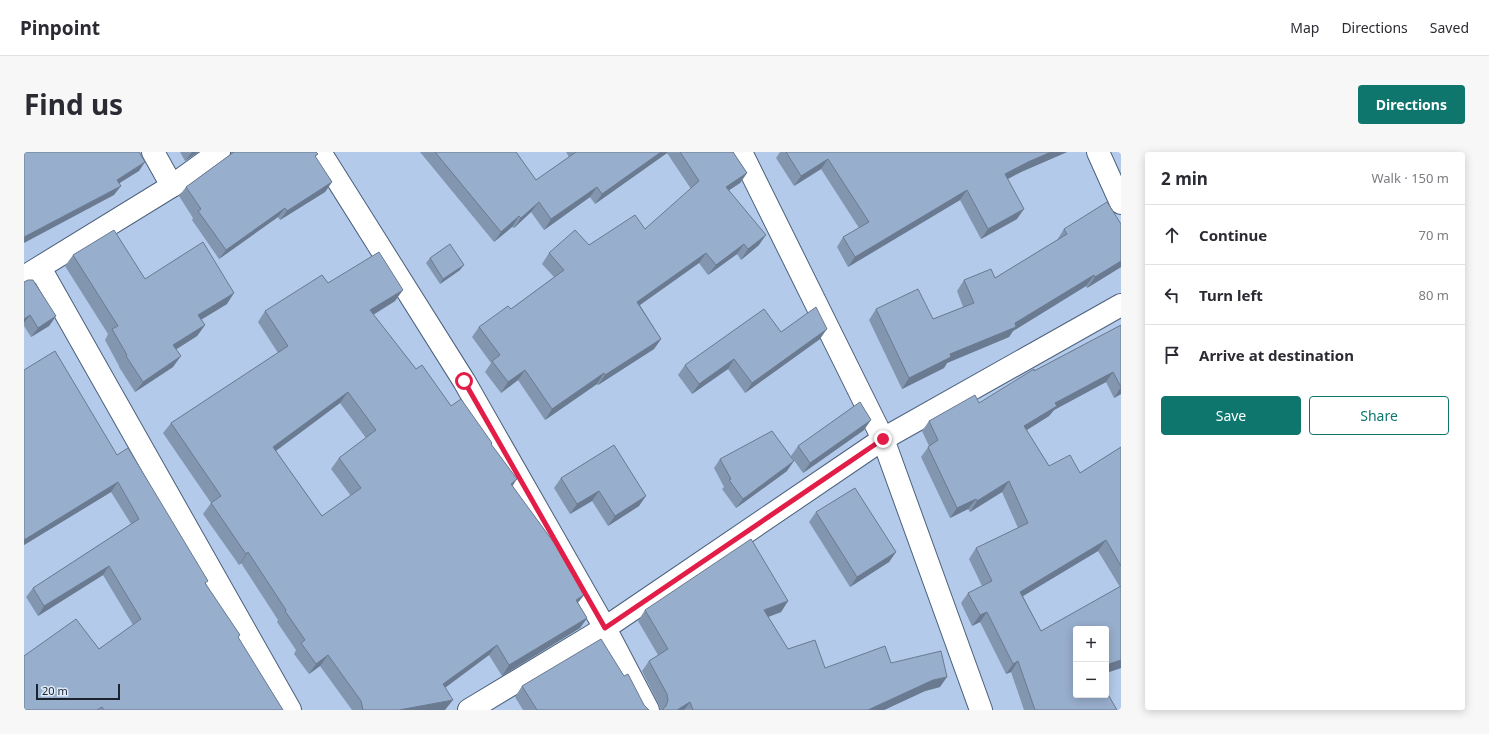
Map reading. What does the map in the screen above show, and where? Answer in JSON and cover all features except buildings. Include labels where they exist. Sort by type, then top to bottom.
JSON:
[{"type":"street","points":[[153,152],[172,186]]},
{"type":"street","points":[[219,152],[172,186],[32,272],[290,710]]},
{"type":"street","points":[[320,152],[464,381],[605,628],[648,710]]},
{"type":"street","points":[[741,152],[883,439],[981,710]]},
{"type":"street","points":[[1098,152],[1121,203]]},
{"type":"street","points":[[469,710],[605,628],[883,439],[1121,305]]},
{"type":"route","points":[[464,381],[605,628],[883,439]]}]
